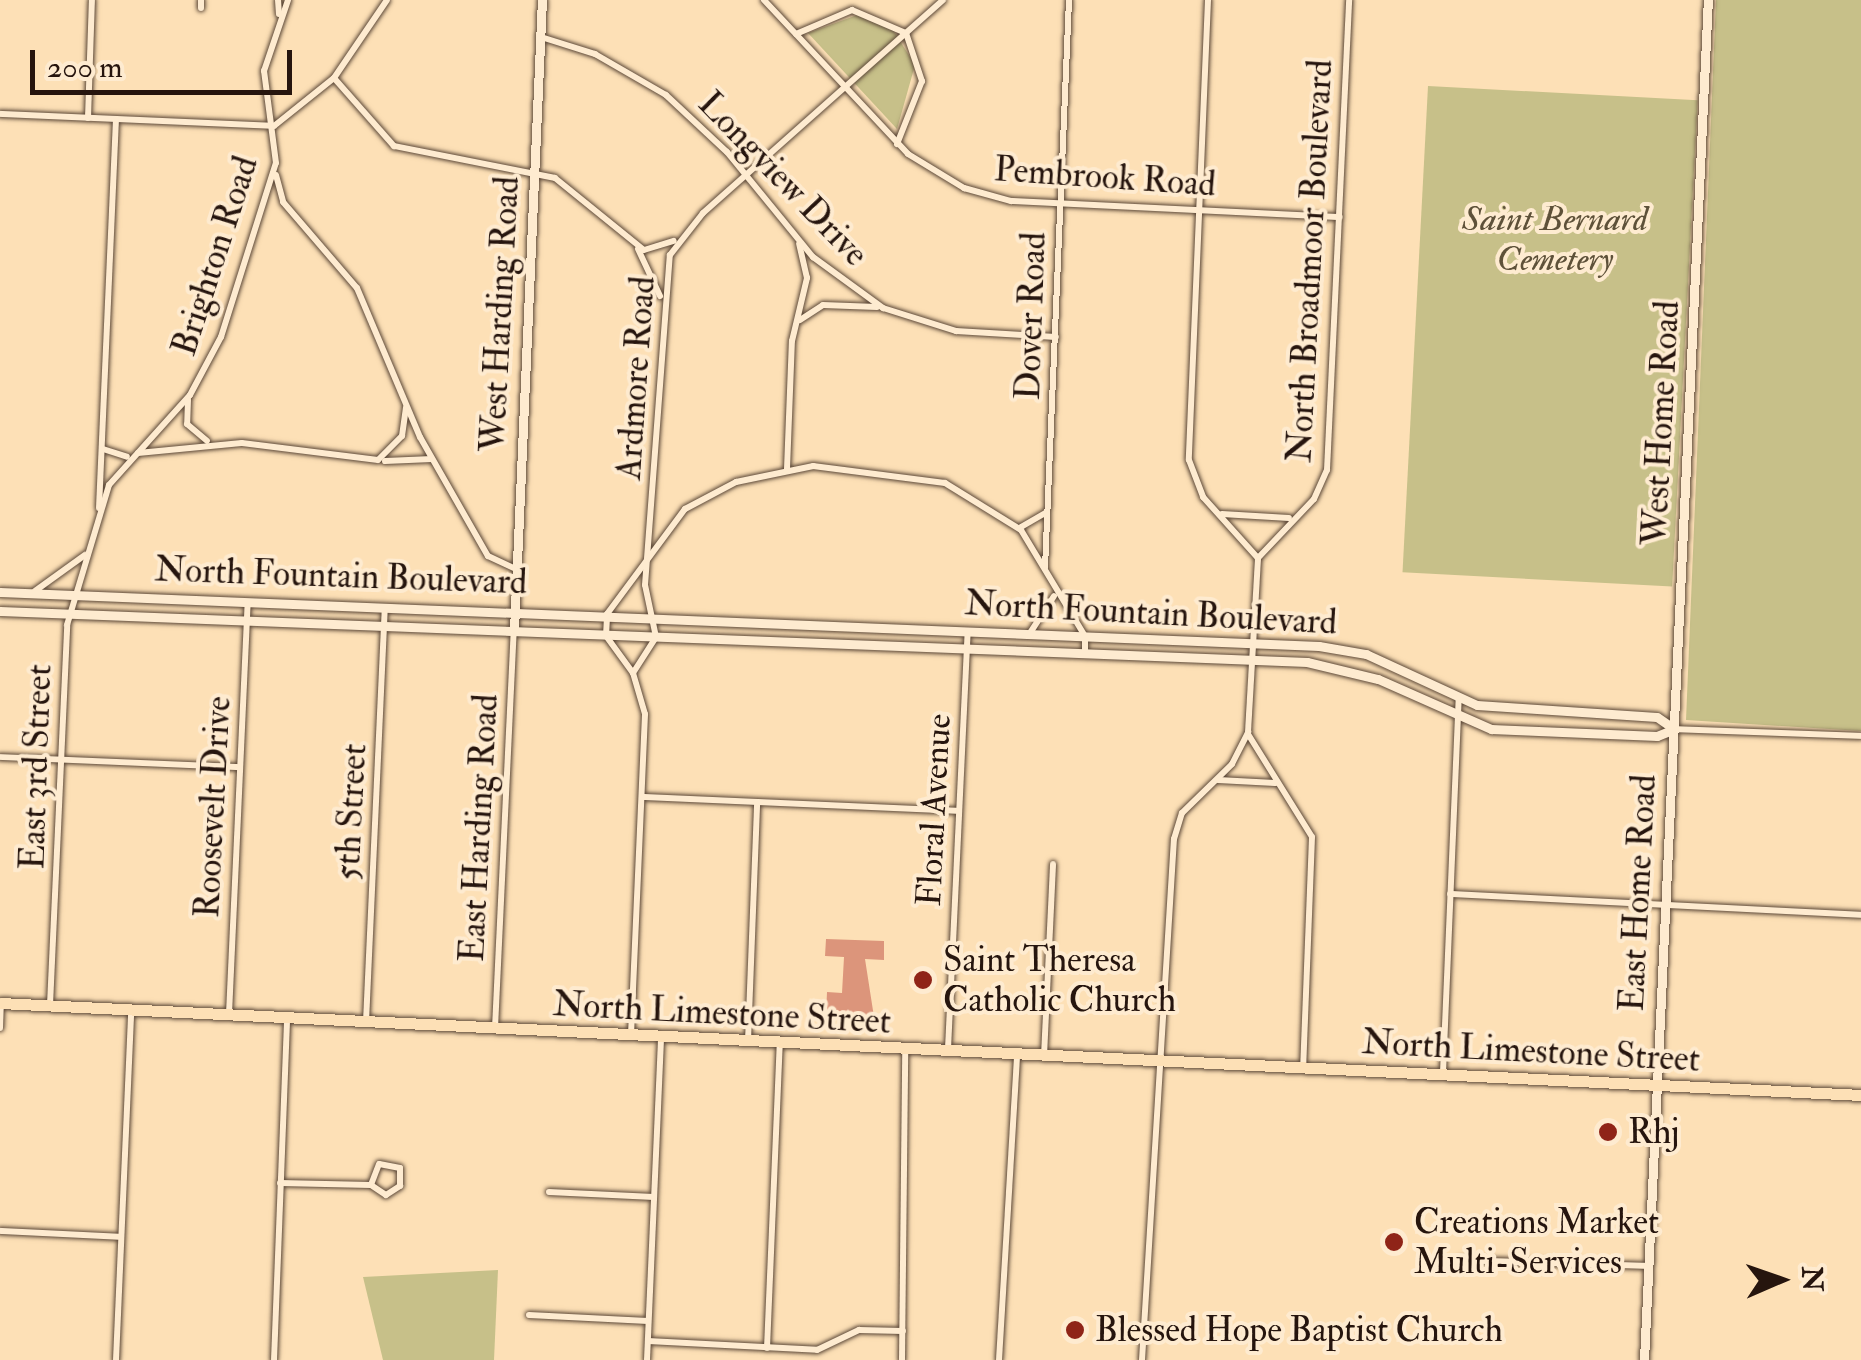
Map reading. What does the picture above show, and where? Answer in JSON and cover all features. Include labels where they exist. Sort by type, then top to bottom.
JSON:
[{"type":"main road","name":"North Limestone Street","points":[[0,1002],[780,1044],[1861,1095]]},
{"type":"street","points":[[88,118],[92,0]]},
{"type":"street","points":[[278,0],[280,15]]},
{"type":"street","points":[[0,114],[274,126],[264,71],[288,0]]},
{"type":"street","name":"Brighton Road","points":[[78,594],[98,520],[134,454],[190,395],[220,337],[276,163],[274,126],[334,78],[387,0]]},
{"type":"street","name":"West Harding Road","points":[[514,630],[542,0]]},
{"type":"street","name":"Pembrook Road","points":[[764,0],[897,144],[964,188],[1060,204],[1340,217]]},
{"type":"street","name":"Ardmore Road","points":[[656,636],[657,616],[648,559],[662,304],[679,237],[943,0]]},
{"type":"street","name":"Dover Road","points":[[1045,574],[1069,0]]},
{"type":"street","points":[[1208,0],[1188,460],[1221,514],[1258,558],[1248,732],[1275,784],[1312,837],[1303,1068]]},
{"type":"street","name":"North Broadmoor Boulevard","points":[[1258,558],[1327,470],[1348,0]]},
{"type":"street","name":"West Home Road","points":[[1674,729],[1708,0]]},
{"type":"street","points":[[796,34],[852,10],[906,33],[922,81],[897,144]]},
{"type":"street","name":"Longview Drive","points":[[540,37],[644,80],[746,175],[796,238],[883,308],[956,331],[1056,337]]},
{"type":"street","points":[[334,78],[394,146],[534,173],[564,183],[634,244],[662,304]]},
{"type":"street","points":[[98,520],[116,119]]},
{"type":"street","points":[[276,163],[278,193],[357,288],[433,459],[488,556],[516,569]]},
{"type":"street","points":[[634,244],[658,251],[679,237]]},
{"type":"street","points":[[787,469],[797,324],[807,278],[796,238]]},
{"type":"street","points":[[797,324],[823,305],[883,308]]},
{"type":"street","points":[[190,395],[187,424],[213,443]]},
{"type":"street","points":[[378,460],[402,436],[404,396]]},
{"type":"street","points":[[101,441],[112,458],[213,443],[378,460],[433,459]]},
{"type":"street","points":[[631,1036],[645,714],[633,673],[606,636],[608,614],[684,509],[787,469],[919,476],[1015,524],[1037,526],[1047,509]]},
{"type":"street","points":[[1221,514],[1290,518]]},
{"type":"street","points":[[1015,524],[1054,595],[1085,636],[1085,655]]},
{"type":"street","points":[[31,593],[88,550]]},
{"type":"street","name":"North Fountain Boulevard","points":[[0,592],[1252,642],[1366,654],[1459,699],[1657,718],[1674,729]]},
{"type":"street","name":"East 3rd Street","points":[[50,1005],[70,610],[78,594]]},
{"type":"street","points":[[1030,634],[1054,595]]},
{"type":"street","name":"Roosevelt Drive","points":[[229,1015],[248,600]]},
{"type":"street","name":"5th Street","points":[[366,1022],[386,605]]},
{"type":"street","name":"North Fountain Boulevard","points":[[0,610],[1251,661],[1378,678],[1457,720],[1554,734],[1674,729]]},
{"type":"street","name":"East Harding Road","points":[[494,1029],[514,630]]},
{"type":"street","name":"Floral Avenue","points":[[948,1052],[968,630]]},
{"type":"street","points":[[633,673],[656,636]]},
{"type":"street","points":[[1442,1075],[1459,699]]},
{"type":"street","points":[[1674,729],[1861,736]]},
{"type":"street","name":"East Home Road","points":[[1644,1357],[1674,729]]},
{"type":"street","points":[[1142,1360],[1174,839],[1182,813],[1217,780],[1248,732]]},
{"type":"street","points":[[0,757],[239,767]]},
{"type":"street","points":[[1217,780],[1275,784]]},
{"type":"street","points":[[642,797],[959,811]]},
{"type":"street","points":[[748,1042],[757,802]]},
{"type":"street","points":[[1044,1056],[1053,864]]},
{"type":"street","points":[[1450,894],[1861,915]]},
{"type":"street","points":[[0,1002],[0,1028]]},
{"type":"street","points":[[116,1360],[131,1010]]},
{"type":"street","points":[[274,1360],[288,1018]]},
{"type":"street","points":[[647,1360],[661,1038]]},
{"type":"street","points":[[767,1348],[780,1044]]},
{"type":"street","points":[[902,1360],[905,1049]]},
{"type":"street","points":[[999,1360],[1016,1054]]},
{"type":"street","points":[[280,1184],[370,1185],[392,1194],[400,1168],[379,1164],[370,1185]]},
{"type":"street","points":[[550,1192],[654,1197]]},
{"type":"street","points":[[0,1231],[121,1237]]},
{"type":"street","points":[[1460,1260],[1648,1266]]},
{"type":"street","points":[[529,1315],[648,1322]]},
{"type":"street","points":[[648,1341],[817,1350],[859,1330],[903,1331]]},
{"type":"green space","points":[[1716,0],[1861,0],[1861,731],[1686,720]]},
{"type":"green space","points":[[860,14],[890,25],[915,65],[897,129],[808,33]]},
{"type":"green space","name":"Saint Bernard Cemetery","points":[[1428,86],[1698,100],[1672,586],[1403,572]]},
{"type":"green space","points":[[498,1270],[494,1360],[383,1360],[363,1277]]},
{"type":"building","points":[[826,939],[884,941],[884,960],[865,959],[874,1017],[826,1015],[827,992],[842,993],[844,957],[825,956]]},
{"type":"place","name":"Saint Theresa Catholic Church","points":[[923,980]]},
{"type":"place","name":"Rhj","points":[[1608,1132]]},
{"type":"place","name":"Creations Market Multi-Services","points":[[1394,1242]]},
{"type":"place","name":"Blessed Hope Baptist Church","points":[[1075,1330]]}]
